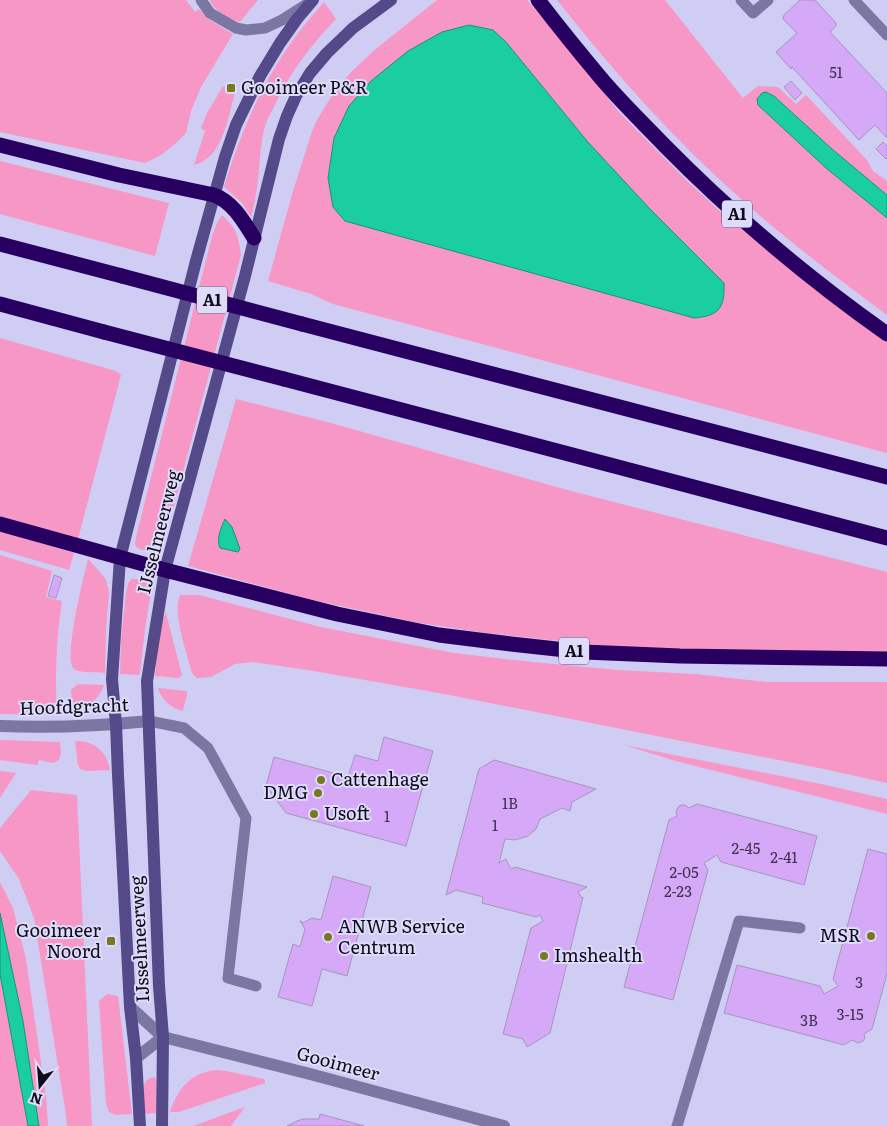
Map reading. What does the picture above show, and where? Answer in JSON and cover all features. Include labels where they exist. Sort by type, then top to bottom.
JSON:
[{"type":"highway","name":"A1","points":[[538,0],[601,78],[690,171],[786,258],[887,334]]},
{"type":"highway","points":[[0,145],[214,195],[237,212],[254,238]]},
{"type":"highway","name":"A1","points":[[0,244],[887,478]]},
{"type":"highway","points":[[0,304],[887,538]]},
{"type":"highway","name":"A1","points":[[0,524],[165,570],[338,614],[439,635],[584,652],[680,656],[887,659]]},
{"type":"main road","name":"IJsselmeerweg","points":[[140,1126],[136,1058],[130,1008],[116,724],[112,679],[120,558],[225,157],[236,126],[260,76],[280,43],[313,0]]},
{"type":"main road","name":"IJsselmeerweg","points":[[162,1126],[163,1038],[159,986],[147,681],[165,570],[243,285],[279,139],[287,116],[310,73],[353,28],[391,0]]},
{"type":"street","name":"Hoofdgracht","points":[[0,726],[31,727],[149,721]]},
{"type":"street","points":[[130,1008],[163,1038],[136,1058]]},
{"type":"street","name":"Gooimeer","points":[[163,1038],[310,1074],[504,1126]]},
{"type":"lane","points":[[201,0],[210,12],[216,16],[236,28],[246,30],[266,28],[313,0]]},
{"type":"lane","points":[[741,0],[753,13],[768,0]]},
{"type":"lane","points":[[854,0],[887,34]]},
{"type":"lane","points":[[149,721],[184,728],[208,748],[246,818],[228,978],[256,986]]},
{"type":"lane","points":[[677,1126],[739,922],[800,928]]},
{"type":"shaded area","points":[[0,0],[186,0],[195,12],[199,9],[210,20],[233,34],[201,87],[191,111],[186,133],[161,155],[145,163],[0,132]]},
{"type":"shaded area","points":[[211,0],[258,0],[240,22],[223,14],[213,5]]},
{"type":"shaded area","points":[[437,0],[527,0],[552,28],[619,112],[686,180],[721,212],[809,284],[887,342],[887,453],[333,304],[311,294],[268,281],[293,191],[317,120],[334,92],[353,70],[377,48]],"holes":[[[493,30],[506,42],[587,141],[650,209],[706,264],[442,32]]]},
{"type":"shaded area","points":[[557,0],[665,0],[743,98],[758,86],[778,87],[796,104],[806,95],[867,160],[873,171],[887,181],[887,195],[832,149],[774,96],[757,99],[758,105],[826,168],[887,218],[887,315],[795,245],[717,177],[645,104]]},
{"type":"shaded area","points":[[324,2],[336,19],[309,50],[293,73],[266,122],[261,146],[256,197],[251,217],[242,203],[224,187],[238,145],[246,124],[277,65],[289,46]]},
{"type":"shaded area","points":[[469,25],[493,30],[506,42],[587,141],[650,209],[724,283],[722,305],[715,313],[694,318],[345,221],[333,207],[328,178],[334,138],[349,106],[371,81],[408,51],[442,32]]},
{"type":"shaded area","points":[[223,86],[235,93],[225,130],[211,155],[204,161],[194,165],[205,131],[201,128],[207,113]]},
{"type":"shaded area","points":[[766,92],[774,96],[832,149],[887,195],[887,218],[826,168],[758,105],[757,99],[762,93]]},
{"type":"shaded area","points":[[0,161],[169,203],[155,256],[0,214]]},
{"type":"shaded area","points":[[222,215],[231,224],[236,233],[241,255],[174,505],[157,547],[149,551],[139,549],[135,545],[136,537],[212,236]]},
{"type":"shaded area","points":[[0,338],[116,371],[121,375],[78,539],[0,516]]},
{"type":"shaded area","points":[[236,399],[331,423],[571,491],[887,572],[887,654],[647,650],[485,633],[414,622],[313,600],[188,566]]},
{"type":"shaded area","points":[[225,519],[232,527],[240,549],[238,552],[220,548],[219,537]]},
{"type":"shaded area","points":[[0,532],[74,553],[69,570],[0,550]]},
{"type":"shaded area","points":[[0,555],[52,571],[46,597],[62,601],[56,658],[57,715],[0,714]]},
{"type":"shaded area","points":[[88,559],[106,580],[109,592],[105,673],[76,670],[71,662],[75,616]]},
{"type":"shaded area","points":[[131,579],[147,582],[151,592],[139,675],[120,674],[126,593]]},
{"type":"shaded area","points":[[180,595],[199,595],[321,627],[454,653],[618,670],[695,674],[767,682],[887,682],[887,783],[439,693],[308,670],[253,662],[235,664],[211,677],[197,678],[192,673],[181,634],[178,612]]},
{"type":"shaded area","points":[[166,613],[182,675],[179,678],[155,676],[159,624]]},
{"type":"shaded area","points":[[78,684],[104,685],[92,703],[73,713],[71,690]]},
{"type":"shaded area","points":[[158,688],[187,691],[183,710],[174,708],[167,702],[161,696]]},
{"type":"shaded area","points":[[0,740],[60,742],[61,754],[59,760],[53,763],[39,760],[37,765],[0,760]]},
{"type":"shaded area","points":[[75,741],[82,741],[98,748],[106,758],[110,770],[87,771],[80,769]]},
{"type":"shaded area","points":[[624,745],[887,799],[887,814],[679,762]]},
{"type":"shaded area","points":[[0,771],[16,773],[0,798]]},
{"type":"shaded area","points":[[31,790],[77,795],[92,1126],[67,1126],[34,918],[19,879],[0,851],[0,828]]},
{"type":"shaded area","points":[[0,882],[13,908],[26,959],[46,1097],[48,1126],[39,1126],[23,1021],[0,913]]},
{"type":"shaded area","points":[[0,913],[23,1021],[39,1126],[28,1126],[0,974]]},
{"type":"shaded area","points":[[0,974],[28,1126],[0,1126]]},
{"type":"shaded area","points":[[107,994],[118,996],[132,1114],[116,1115],[109,1112],[106,1104],[99,1001]]},
{"type":"shaded area","points":[[215,1070],[264,1079],[265,1083],[179,1112],[170,1111],[177,1095],[186,1083],[198,1075]]},
{"type":"shaded area","points":[[152,1077],[156,1078],[157,1113],[144,1114],[144,1085]]},
{"type":"shaded area","points":[[245,1107],[231,1126],[193,1126]]},
{"type":"building","points":[[800,0],[815,0],[836,23],[836,26],[830,32],[887,93],[887,138],[875,125],[859,140],[776,52],[797,33],[783,19],[784,15]]},
{"type":"building","points":[[791,81],[802,93],[795,100],[784,87]]},
{"type":"building","points":[[883,142],[887,146],[886,159],[876,149]]},
{"type":"building","points":[[54,575],[62,578],[56,598],[48,596]]},
{"type":"building","points":[[384,737],[433,751],[406,846],[286,813],[266,786],[274,757],[348,777],[355,755],[378,761]]},
{"type":"building","points":[[494,760],[596,789],[572,802],[570,811],[562,808],[540,819],[536,829],[528,836],[515,840],[505,839],[499,863],[506,859],[511,869],[515,867],[587,887],[578,892],[583,897],[550,1033],[527,1047],[523,1039],[503,1034],[531,928],[543,921],[540,915],[536,917],[482,903],[483,897],[456,890],[446,895],[479,769]]},
{"type":"building","points":[[697,804],[817,836],[804,885],[721,862],[717,855],[704,863],[708,870],[673,1000],[624,987],[669,820],[677,816],[676,811],[679,806],[685,805],[689,808]]},
{"type":"building","points":[[868,849],[887,854],[887,974],[872,1029],[864,1034],[865,1038],[863,1041],[858,1043],[852,1040],[844,1045],[724,1013],[737,965],[820,986],[824,994],[838,986],[833,979]]},
{"type":"building","points":[[333,876],[371,887],[347,976],[322,969],[312,1006],[278,997],[293,944],[300,947],[305,929],[300,921],[303,923],[312,918],[321,920]]},
{"type":"building","points":[[320,1114],[364,1126],[287,1126],[303,1119],[319,1119]]},
{"type":"place","name":"Gooimeer P&R","points":[[231,88]]},
{"type":"place","name":"Cattenhage","points":[[321,780]]},
{"type":"place","name":"DMG","points":[[318,793]]},
{"type":"place","name":"Usoft","points":[[314,814]]},
{"type":"place","name":"MSR","points":[[871,936]]},
{"type":"place","name":"ANWB Service Centrum","points":[[328,937]]},
{"type":"place","name":"Gooimeer Noord","points":[[111,941]]},
{"type":"place","name":"Imshealth","points":[[544,956]]}]
